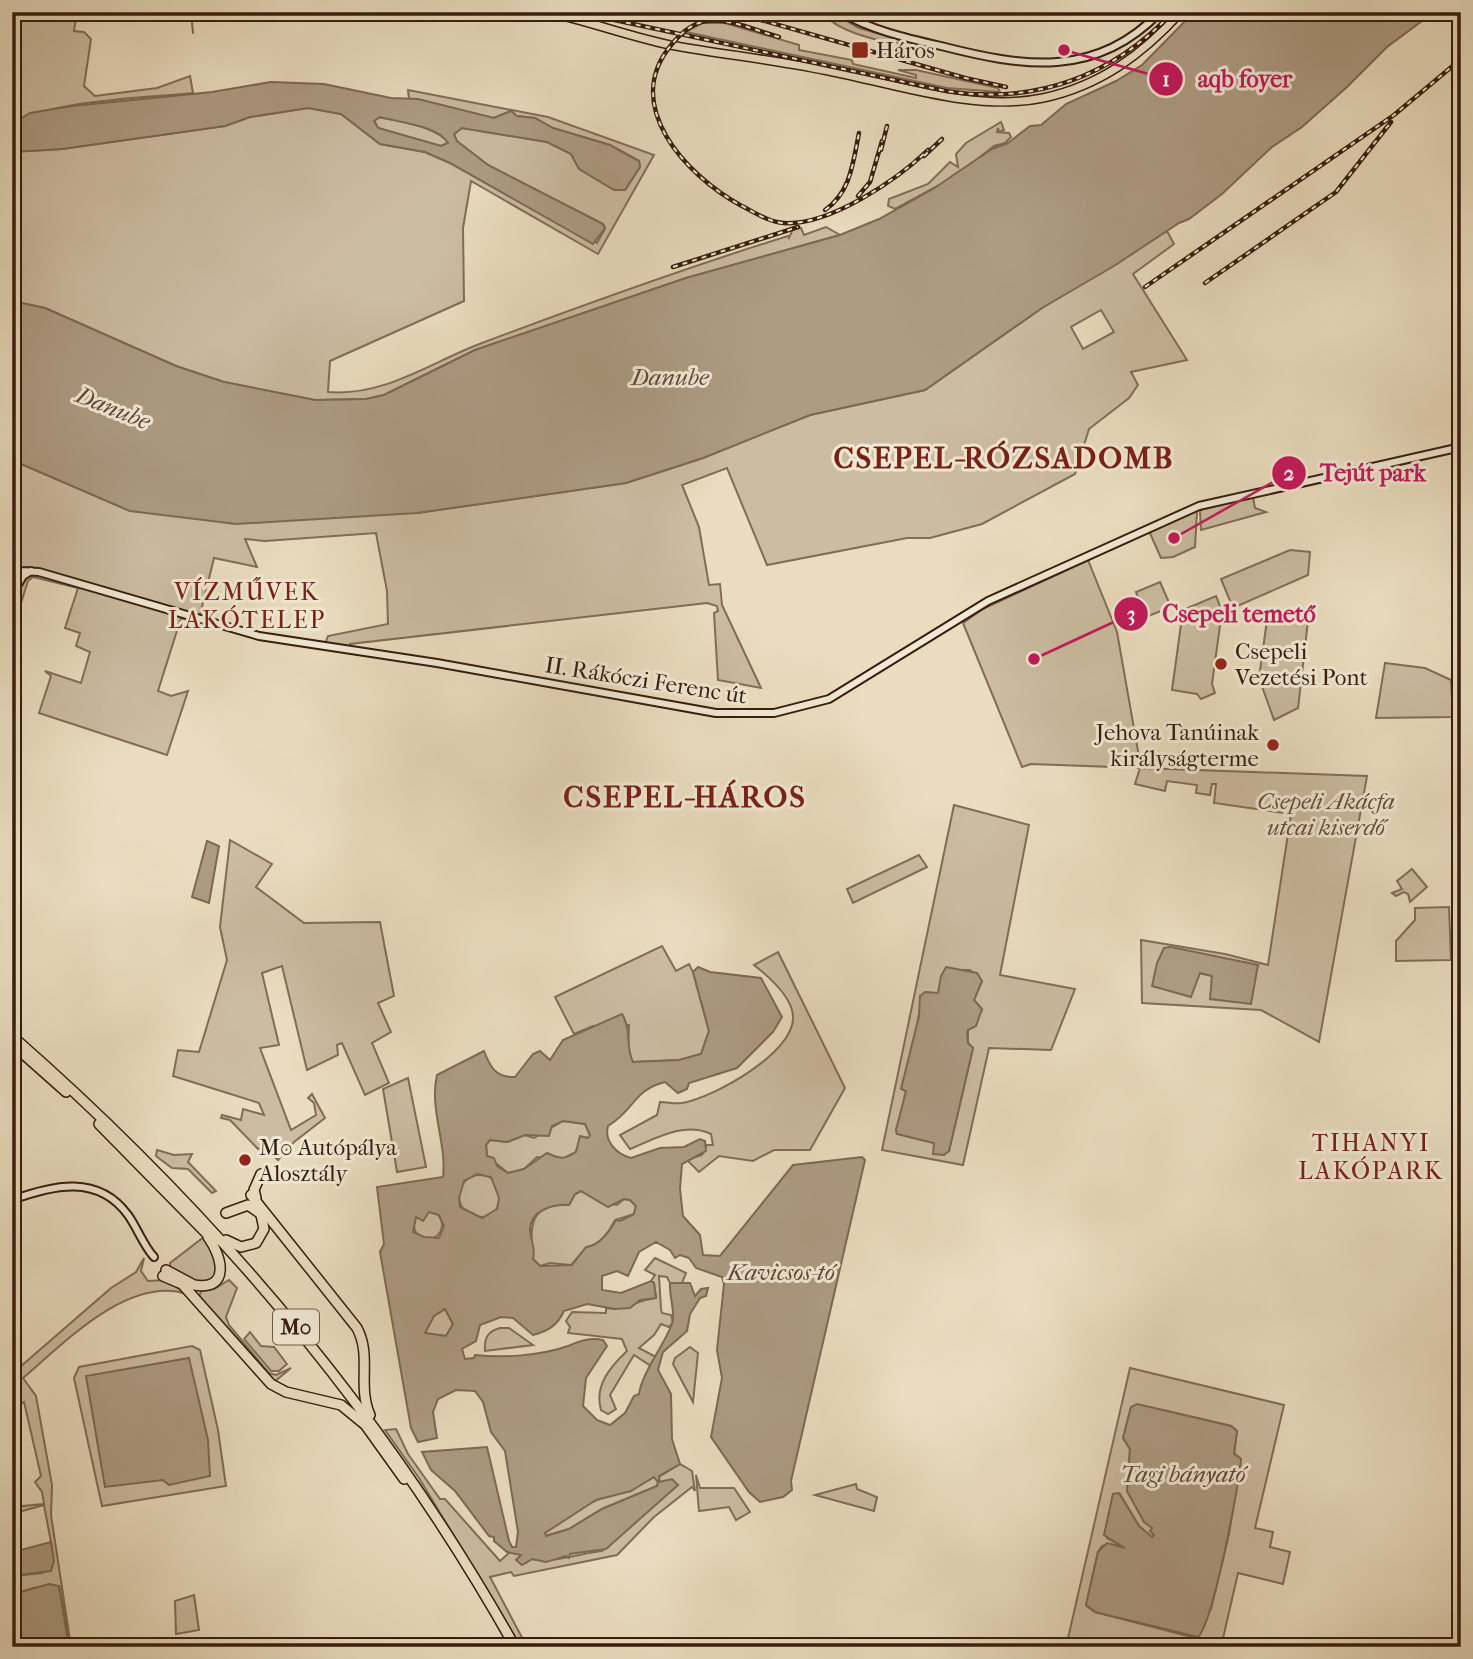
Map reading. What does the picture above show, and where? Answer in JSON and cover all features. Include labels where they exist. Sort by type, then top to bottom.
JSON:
[{"type":"highway","name":"M0","points":[[12,1036],[135,1150],[306,1339],[378,1432],[440,1523],[515,1647]]},
{"type":"highway","name":"M0","points":[[12,1044],[204,1225],[286,1323],[364,1423],[439,1532],[508,1647]]},
{"type":"highway","points":[[204,1225],[232,1244],[245,1247],[261,1238],[263,1213],[254,1190],[261,1174]]},
{"type":"highway","points":[[249,1198],[288,1241],[357,1328],[365,1349],[364,1396],[378,1432]]},
{"type":"highway","points":[[226,1213],[248,1205],[263,1213]]},
{"type":"highway","points":[[204,1225],[219,1253],[222,1265],[218,1277],[208,1285],[200,1286],[164,1273],[181,1283],[271,1384],[286,1392],[341,1405],[364,1423]]},
{"type":"main road","points":[[547,12],[699,50],[774,59],[961,97],[1001,101],[1053,95],[1098,79],[1135,56],[1181,12]]},
{"type":"main road","points":[[840,12],[879,30],[986,58],[1055,62],[1079,61],[1106,52],[1136,35],[1160,12]]},
{"type":"main road","name":"II. Rákóczi Ferenc út","points":[[16,574],[33,570],[216,626],[286,642],[414,659],[708,712],[765,714],[793,710],[836,695],[988,601],[1193,508],[1461,447]]},
{"type":"main road","points":[[12,620],[16,574]]},
{"type":"main road","points":[[12,1200],[54,1186],[82,1186],[102,1193],[120,1205],[151,1259]]},
{"type":"green space","points":[[12,12],[77,12],[74,31],[84,32],[91,39],[84,86],[95,96],[157,88],[190,76],[193,93],[74,105],[29,116],[12,124]]},
{"type":"green space","points":[[824,12],[831,12],[859,28],[908,42],[889,42],[861,35],[836,24]]},
{"type":"green space","points":[[702,23],[725,23],[799,45],[799,50],[852,60],[853,64],[916,78],[916,75],[898,70],[916,70],[998,88],[1000,92],[947,88],[686,32]]},
{"type":"green space","points":[[408,90],[548,117],[654,155],[598,254],[471,181],[463,228],[464,301],[330,361],[328,392],[349,392],[388,384],[482,343],[596,301],[749,248],[788,236],[789,238],[793,229],[801,228],[804,235],[826,227],[840,235],[686,278],[475,350],[384,395],[366,399],[315,400],[224,382],[176,366],[45,308],[12,301],[12,152],[62,149],[225,126],[250,117],[308,108],[341,114],[380,144],[425,152],[450,163],[597,243],[605,229],[603,224],[488,165],[456,141],[454,134],[462,128],[547,142],[571,154],[579,169],[625,190],[640,167],[639,161],[610,145],[553,128],[535,118],[516,116],[511,111],[494,118],[409,99]]},
{"type":"green space","points":[[380,117],[436,132],[448,143],[441,146],[378,128],[374,120]]},
{"type":"green space","points":[[1001,122],[1004,130],[999,132],[998,128],[997,132],[1009,133],[1011,137],[1005,143],[994,146],[956,176],[895,209],[888,206],[889,199],[928,184],[950,162],[958,167],[956,154],[966,143]]},
{"type":"green space","points":[[1167,231],[1174,244],[1133,274],[1187,360],[1131,372],[1138,385],[1129,398],[1089,429],[1075,474],[982,524],[930,538],[907,538],[767,565],[727,468],[682,485],[699,527],[709,585],[720,584],[722,605],[761,688],[718,680],[714,613],[718,611],[717,606],[707,603],[350,644],[349,653],[323,649],[328,636],[388,624],[387,591],[376,533],[265,541],[245,539],[257,567],[214,558],[198,623],[181,618],[158,691],[171,696],[188,691],[167,755],[39,713],[51,676],[45,671],[81,683],[90,652],[76,646],[80,633],[65,628],[78,588],[33,577],[28,581],[16,619],[21,587],[27,577],[12,566],[12,460],[130,511],[417,513],[626,483],[703,458],[810,415],[925,390],[1042,308]],"holes":[[[1101,310],[1114,332],[1083,349],[1071,327]]]},
{"type":"green space","points":[[1253,497],[1255,508],[1266,512],[1201,530],[1200,510]]},
{"type":"green space","points":[[1197,511],[1195,547],[1173,557],[1161,558],[1149,531]]},
{"type":"green space","points":[[1290,550],[1310,552],[1308,575],[1233,608],[1221,579]]},
{"type":"green space","name":"Csepeli Akácfa utcai kiserdő","points":[[1088,560],[1117,632],[1141,768],[1367,776],[1319,1042],[1261,1010],[1142,1003],[1141,940],[1225,954],[1268,965],[1291,814],[1214,803],[1216,784],[1212,784],[1210,795],[1196,793],[1197,785],[1167,781],[1165,791],[1135,784],[1140,768],[1031,764],[1022,767],[963,623],[983,609]],"holes":[[[1171,948],[1258,965],[1211,999],[1212,976],[1200,973]]]},
{"type":"green space","points":[[1160,582],[1171,607],[1146,617],[1136,592]]},
{"type":"green space","points":[[1216,596],[1222,611],[1212,684],[1215,693],[1201,699],[1197,694],[1172,690],[1183,610]]},
{"type":"green space","points":[[1294,610],[1309,612],[1298,708],[1274,720],[1259,678],[1267,620]]},
{"type":"green space","points":[[1385,663],[1425,668],[1451,680],[1453,717],[1376,718]]},
{"type":"green space","points":[[954,805],[1029,825],[1000,975],[1075,989],[1051,1050],[989,1048],[963,1165],[882,1150]],"holes":[[[962,970],[970,970],[982,981],[974,1000],[982,1010],[968,1030],[968,1043],[973,1048],[949,1151],[945,1153],[934,1143],[897,1134],[896,1130],[904,1104],[921,1002],[938,993],[941,983]]]},
{"type":"green space","points":[[230,840],[272,864],[256,887],[304,923],[380,922],[394,996],[378,1003],[391,1032],[372,1043],[389,1083],[365,1095],[342,1043],[337,1045],[338,1055],[307,1070],[282,966],[262,973],[279,1045],[260,1048],[291,1130],[316,1115],[314,1103],[308,1098],[312,1094],[325,1118],[294,1142],[278,1160],[264,1147],[258,1149],[230,1120],[221,1118],[222,1115],[241,1120],[243,1109],[264,1115],[259,1103],[173,1076],[178,1050],[199,1052],[227,960],[220,927]]},
{"type":"green space","points":[[919,855],[927,867],[853,903],[847,889]]},
{"type":"green space","points":[[1412,869],[1427,887],[1410,902],[1408,894],[1404,892],[1396,896],[1392,893],[1402,889],[1397,881]]},
{"type":"green space","points":[[1449,907],[1451,960],[1396,961],[1396,941],[1415,920],[1415,908]]},
{"type":"green space","points":[[662,946],[676,971],[689,964],[693,972],[709,1031],[701,1054],[679,1060],[633,1062],[628,1053],[629,1025],[593,1026],[574,1034],[555,997]]},
{"type":"green space","points":[[778,952],[845,1088],[810,1150],[774,1150],[753,1161],[719,1156],[699,1172],[687,1160],[702,1155],[707,1145],[713,1145],[711,1134],[690,1129],[680,1130],[630,1149],[620,1135],[657,1115],[660,1102],[682,1103],[732,1083],[767,1058],[781,1044],[790,1030],[792,1009],[778,987],[754,965]]},
{"type":"green space","points":[[408,1078],[426,1167],[397,1172],[383,1089]]},
{"type":"green space","points":[[563,1121],[585,1124],[590,1135],[589,1138],[580,1137],[576,1152],[560,1160],[537,1157],[524,1169],[508,1173],[487,1156],[486,1145],[490,1140],[507,1142],[525,1135],[534,1138]]},
{"type":"green space","points":[[157,1150],[174,1155],[192,1154],[188,1162],[216,1191],[212,1193],[188,1169],[172,1168],[156,1156]]},
{"type":"green space","points":[[480,1175],[495,1181],[501,1196],[495,1211],[480,1217],[465,1211],[459,1196],[465,1181]]},
{"type":"green space","points":[[581,1191],[600,1202],[617,1205],[624,1199],[630,1200],[636,1206],[634,1214],[615,1220],[604,1237],[586,1248],[571,1265],[550,1263],[540,1266],[533,1259],[534,1219],[546,1208],[569,1205],[575,1194]]},
{"type":"green space","points":[[428,1211],[438,1215],[442,1225],[438,1235],[428,1239],[418,1235],[414,1225],[418,1215]]},
{"type":"green space","points":[[204,1237],[217,1257],[218,1268],[212,1280],[197,1284],[170,1268],[170,1263]]},
{"type":"green space","points":[[144,1258],[141,1271],[148,1281],[165,1280],[187,1294],[165,1291],[143,1294],[120,1303],[78,1331],[23,1378],[36,1396],[52,1485],[51,1515],[71,1647],[62,1647],[68,1633],[59,1586],[32,1588],[16,1598],[12,1595],[12,1576],[42,1573],[52,1548],[44,1505],[12,1514],[12,1507],[44,1504],[42,1492],[35,1482],[41,1476],[24,1402],[20,1404],[19,1398],[12,1397],[12,1374],[111,1288],[136,1272]]},
{"type":"green space","points":[[655,1258],[686,1273],[682,1283],[670,1283],[667,1277],[659,1276],[662,1313],[671,1315],[673,1322],[669,1327],[661,1324],[654,1335],[639,1348],[656,1357],[651,1366],[634,1355],[610,1395],[616,1409],[608,1414],[601,1410],[600,1393],[609,1370],[627,1351],[622,1339],[568,1333],[570,1327],[566,1321],[572,1312],[606,1313],[606,1308],[620,1308],[656,1298],[654,1283],[651,1281],[655,1275],[645,1270]]},
{"type":"green space","points":[[229,1280],[237,1288],[226,1317],[229,1325],[269,1373],[276,1375],[291,1368],[274,1382],[199,1297],[201,1291],[214,1289]]},
{"type":"green space","points":[[445,1309],[453,1324],[446,1336],[424,1333],[434,1316]]},
{"type":"green space","points":[[500,1328],[509,1328],[533,1345],[485,1351],[488,1336]]},
{"type":"green space","points":[[250,1332],[261,1346],[274,1347],[287,1364],[279,1371],[271,1371],[244,1339]]},
{"type":"green space","points":[[192,1346],[200,1350],[218,1430],[226,1486],[102,1506],[74,1378],[79,1367]]},
{"type":"green space","points":[[690,1347],[698,1353],[693,1402],[673,1364],[675,1358]]},
{"type":"green space","points":[[1130,1368],[1284,1405],[1255,1528],[1273,1532],[1270,1547],[1290,1552],[1283,1584],[1238,1573],[1221,1647],[1066,1647]],"holes":[[[1131,1407],[1163,1410],[1231,1426],[1237,1431],[1234,1453],[1241,1459],[1229,1534],[1211,1609],[1192,1637],[1095,1612],[1086,1605],[1098,1552],[1102,1546],[1111,1544],[1125,1548],[1107,1538],[1105,1533],[1113,1494],[1120,1494],[1139,1526],[1152,1538],[1154,1535],[1153,1528],[1127,1491],[1130,1449],[1123,1438]]]},
{"type":"green space","points":[[396,1429],[408,1454],[440,1499],[445,1499],[500,1561],[510,1552],[520,1554],[518,1561],[526,1563],[532,1559],[557,1559],[602,1551],[678,1485],[669,1481],[660,1483],[659,1477],[680,1464],[692,1471],[695,1491],[692,1487],[654,1517],[617,1555],[514,1576],[511,1572],[490,1577],[527,1647],[521,1647],[419,1478],[385,1430]]},
{"type":"green space","points":[[696,1475],[700,1488],[734,1488],[750,1512],[736,1520],[729,1507],[699,1511]]},
{"type":"green space","points":[[654,1477],[658,1482],[657,1486],[602,1509],[569,1529],[546,1536],[545,1533],[551,1528],[585,1506]]},
{"type":"green space","points":[[856,1484],[857,1489],[877,1497],[874,1511],[815,1495]]},
{"type":"green space","points":[[194,1595],[199,1630],[176,1634],[175,1601]]},
{"type":"water","name":"Danube","points":[[1194,12],[1434,12],[1387,47],[1302,127],[1272,147],[1222,194],[1189,219],[1042,308],[925,390],[810,415],[703,458],[626,483],[417,513],[236,524],[130,511],[12,460],[12,301],[45,308],[176,366],[224,382],[315,400],[366,399],[384,395],[475,350],[686,278],[840,235],[879,219],[933,189],[992,149],[1008,143],[1030,126],[1041,125],[1066,104],[1116,81],[1142,65]]},
{"type":"water","points":[[271,82],[324,84],[391,98],[418,99],[494,118],[511,111],[517,116],[535,118],[553,128],[610,145],[639,161],[640,167],[625,190],[614,190],[579,169],[571,154],[547,142],[462,128],[454,134],[457,141],[488,165],[603,224],[605,228],[593,244],[450,163],[425,152],[380,144],[341,114],[308,108],[250,117],[225,126],[62,149],[12,152],[12,124],[30,113],[72,106],[212,92]],"holes":[[[380,117],[436,132],[448,143],[441,146],[378,128],[374,121]]]},
{"type":"water","points":[[207,841],[219,846],[209,903],[192,897]]},
{"type":"water","points":[[1171,947],[1258,965],[1251,1004],[1210,999],[1212,976],[1200,973],[1191,997],[1152,986],[1157,963],[1164,948]]},
{"type":"water","name":"Kavicsos-tó","points":[[698,967],[710,972],[761,978],[782,1017],[773,1032],[737,1068],[689,1083],[687,1089],[678,1093],[665,1082],[654,1086],[640,1095],[624,1114],[608,1126],[607,1132],[612,1146],[631,1158],[660,1148],[684,1147],[700,1139],[705,1141],[706,1151],[682,1164],[680,1189],[683,1216],[700,1235],[703,1255],[720,1256],[793,1165],[862,1157],[865,1160],[791,1481],[792,1490],[783,1497],[760,1502],[749,1492],[711,1437],[722,1378],[717,1350],[724,1284],[722,1277],[696,1268],[689,1258],[680,1255],[675,1258],[670,1250],[656,1242],[639,1252],[628,1276],[617,1271],[602,1276],[602,1290],[621,1293],[651,1281],[654,1283],[656,1298],[640,1300],[630,1308],[615,1309],[587,1304],[564,1311],[552,1327],[533,1335],[513,1318],[501,1317],[480,1325],[476,1341],[462,1349],[465,1359],[474,1358],[475,1355],[533,1354],[584,1340],[603,1340],[607,1346],[586,1378],[583,1406],[597,1420],[610,1425],[625,1413],[634,1396],[639,1394],[644,1377],[672,1324],[670,1283],[690,1283],[695,1296],[701,1289],[708,1288],[706,1296],[700,1298],[690,1314],[687,1331],[663,1352],[658,1370],[671,1394],[672,1439],[680,1464],[659,1476],[659,1482],[672,1479],[678,1485],[606,1549],[570,1554],[569,1558],[566,1556],[546,1562],[532,1559],[522,1565],[516,1560],[521,1555],[507,1552],[494,1541],[494,1537],[489,1536],[455,1491],[431,1470],[422,1452],[487,1447],[509,1541],[512,1547],[516,1547],[518,1532],[505,1451],[491,1432],[483,1402],[475,1391],[456,1390],[438,1399],[433,1412],[437,1438],[418,1442],[411,1428],[380,1252],[384,1244],[377,1187],[443,1177],[443,1152],[435,1100],[437,1075],[484,1051],[498,1073],[515,1077],[533,1054],[540,1051],[550,1060],[563,1040],[622,1014],[627,1026],[633,1062],[679,1060],[701,1054],[709,1031],[693,972]],"holes":[[[563,1121],[585,1124],[590,1135],[588,1138],[580,1136],[576,1152],[568,1156],[559,1157],[547,1153],[524,1169],[508,1173],[497,1166],[494,1158],[487,1156],[486,1145],[490,1140],[507,1142],[525,1135],[549,1136],[552,1126]],[[477,1174],[491,1177],[499,1198],[497,1209],[482,1218],[460,1207],[459,1198],[464,1181]],[[581,1191],[608,1207],[624,1199],[630,1200],[636,1206],[634,1214],[620,1221],[616,1220],[604,1237],[586,1247],[572,1265],[540,1266],[533,1259],[531,1224],[538,1213],[550,1207],[569,1205],[575,1194]],[[429,1212],[439,1215],[444,1226],[439,1238],[424,1237],[413,1232],[416,1217],[423,1221]],[[445,1309],[453,1324],[446,1336],[425,1333],[434,1316]],[[654,1477],[658,1482],[657,1486],[602,1509],[569,1529],[546,1536],[545,1533],[596,1500],[631,1491]]]},
{"type":"water","points":[[946,967],[977,973],[982,981],[974,1000],[982,1009],[976,1026],[968,1030],[968,1043],[973,1048],[949,1151],[944,1155],[933,1154],[934,1143],[897,1134],[896,1130],[906,1091],[901,1089],[919,1016],[920,996],[925,992],[938,993],[941,976]]},
{"type":"water","points":[[189,1358],[208,1440],[210,1476],[169,1485],[163,1480],[105,1487],[86,1376]]},
{"type":"water","name":"Tagi bányató","points":[[1137,1404],[1231,1426],[1237,1431],[1234,1454],[1241,1459],[1236,1496],[1218,1582],[1198,1637],[1095,1612],[1086,1605],[1098,1552],[1107,1543],[1125,1548],[1104,1535],[1113,1494],[1119,1493],[1139,1526],[1152,1537],[1154,1535],[1127,1491],[1130,1449],[1123,1438],[1131,1407]]},
{"type":"water","points":[[51,1542],[54,1561],[51,1571],[12,1576],[13,1552]]},
{"type":"water","points":[[49,1584],[59,1586],[68,1641],[62,1643],[62,1647],[12,1647],[13,1594],[16,1598],[14,1594]]},
{"type":"waterway","points":[[191,12],[193,33]]},
{"type":"railway","points":[[577,12],[946,91],[979,94],[1010,94],[1070,81],[1124,54],[1173,12]]},
{"type":"railway","points":[[733,12],[965,78],[1006,87]]},
{"type":"railway","points":[[779,37],[724,21],[702,22],[679,36],[658,67],[653,91],[656,114],[666,136],[681,157],[719,192],[767,219],[784,223],[802,222],[821,217],[861,199],[899,174],[928,150]]},
{"type":"railway","points":[[1145,287],[1394,115],[1461,59]]},
{"type":"railway","points":[[1205,283],[1336,192],[1391,122]]},
{"type":"railway","points":[[881,150],[887,126]]},
{"type":"railway","points":[[825,210],[834,203],[846,185],[859,133]]},
{"type":"railway","points":[[924,156],[942,139]]},
{"type":"railway","points":[[858,196],[870,182],[882,141]]},
{"type":"railway","points":[[673,267],[798,227]]},
{"type":"place","name":"Háros","points":[[860,50]]},
{"type":"place","name":"aqb foyer","points":[[1064,50]]},
{"type":"place","name":"Tejút park","points":[[1174,538]]},
{"type":"place","name":"Csepeli temető","points":[[1034,659]]},
{"type":"place","name":"Csepeli Vezetési Pont","points":[[1221,664]]},
{"type":"place","name":"Jehova Tanúinak királyságterme","points":[[1273,745]]},
{"type":"place","name":"M0 Autópálya Alosztály","points":[[245,1160]]},
{"type":"district","name":"CSEPEL-RÓZSADOMB","points":[[1004,458]]},
{"type":"district","name":"VÍZMŰVEK LAKÓTELEP","points":[[247,606]]},
{"type":"district","name":"CSEPEL-HÁROS","points":[[685,797]]},
{"type":"district","name":"TIHANYI LAKÓPARK","points":[[1371,1157]]}]
